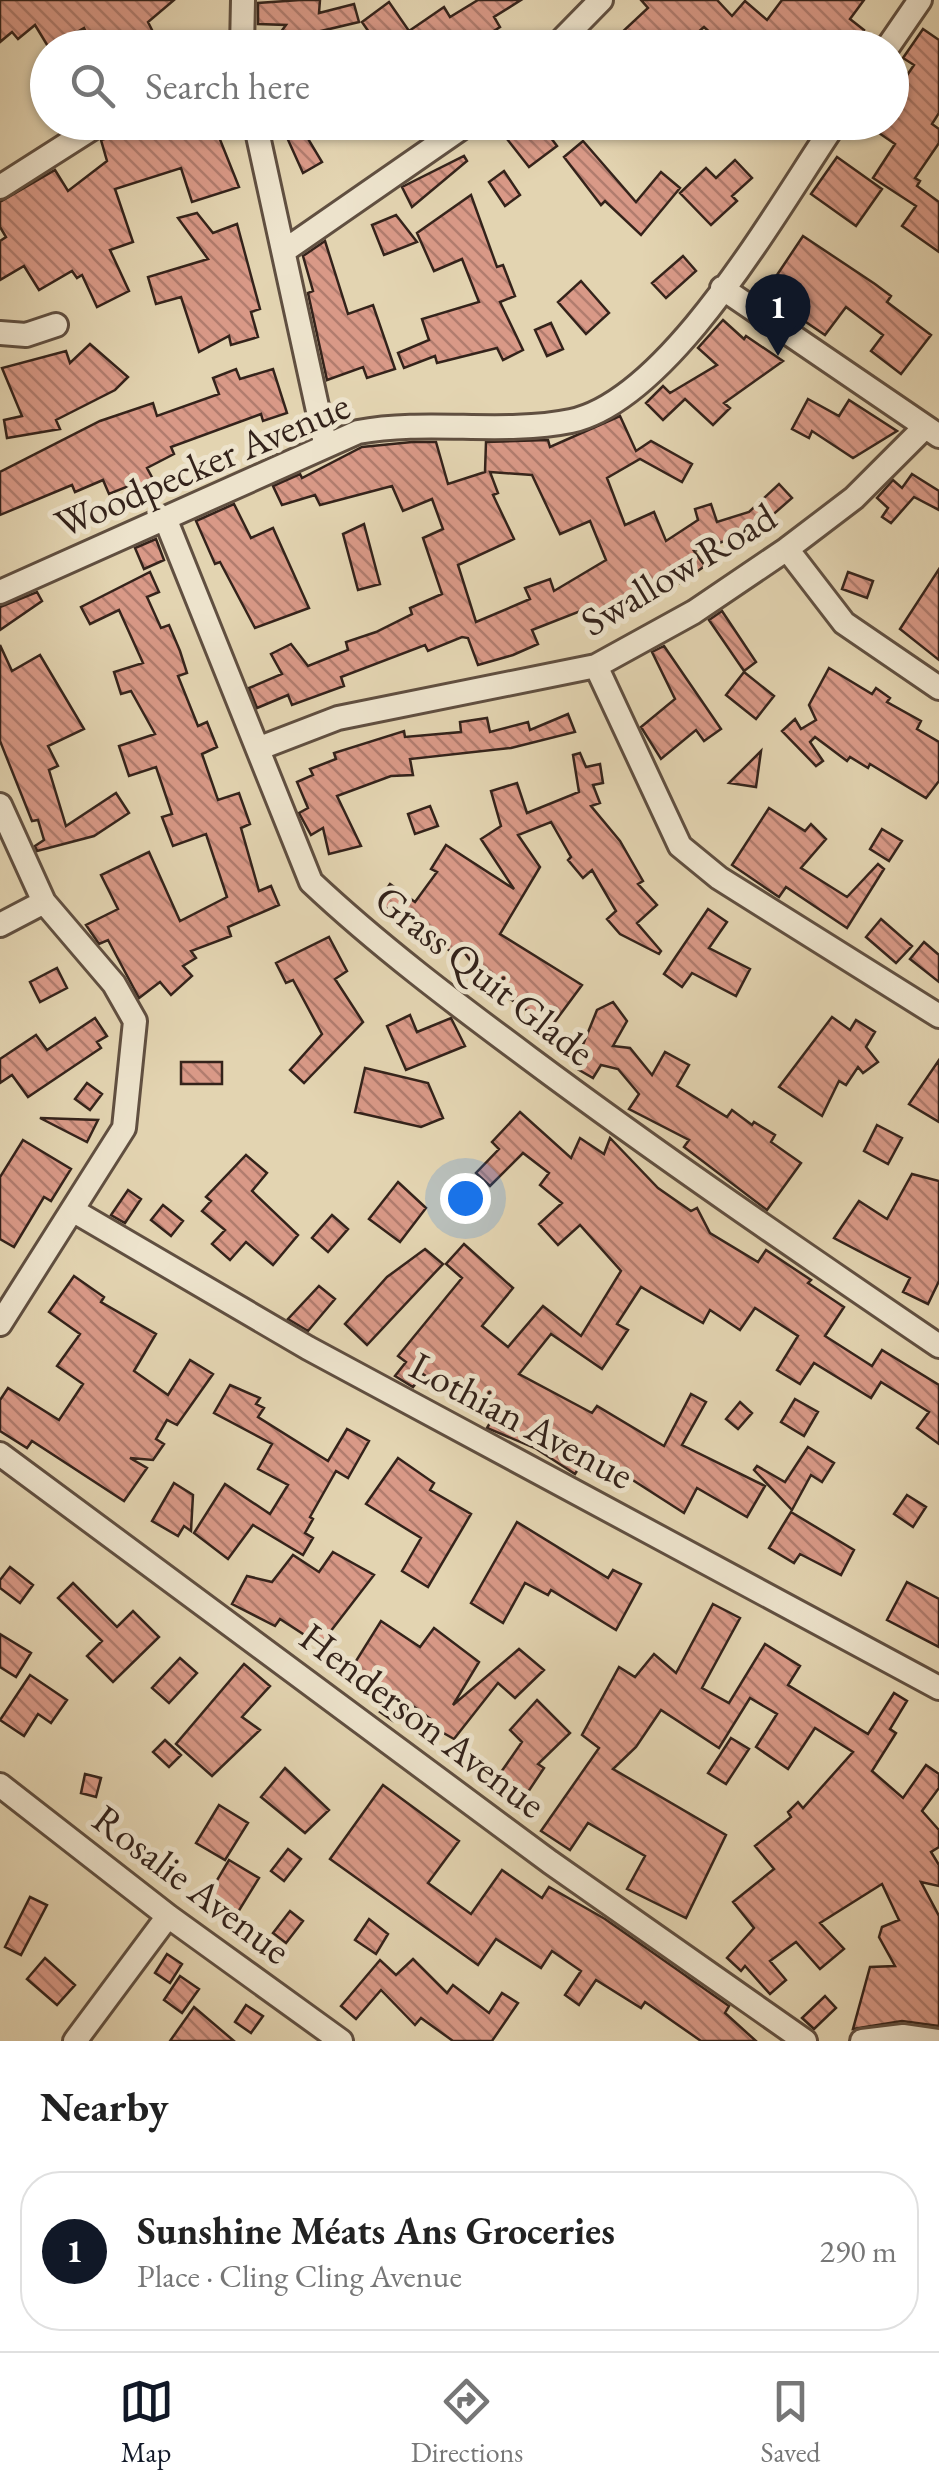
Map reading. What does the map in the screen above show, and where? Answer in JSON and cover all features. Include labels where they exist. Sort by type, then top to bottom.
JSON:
[{"type":"street","points":[[242,30],[243,0]]},
{"type":"street","points":[[571,30],[600,0]]},
{"type":"street","points":[[900,30],[920,0]]},
{"type":"street","points":[[0,186],[73,140]]},
{"type":"street","points":[[260,140],[325,443]]},
{"type":"street","points":[[284,251],[444,140]]},
{"type":"street","name":"Woodpecker Avenue","points":[[0,592],[325,443],[394,425],[573,420],[631,394],[665,361],[722,288],[824,140]]},
{"type":"street","points":[[722,288],[932,431]]},
{"type":"street","points":[[0,333],[26,335],[56,325]]},
{"type":"street","name":"Swallow Road","points":[[260,748],[338,718],[596,666],[694,612],[787,549],[932,431]]},
{"type":"street","name":"Grass Quit Glade","points":[[165,518],[311,882],[351,920],[653,1150],[939,1346]]},
{"type":"street","points":[[787,549],[844,622],[939,688]]},
{"type":"street","points":[[596,666],[680,846],[719,878],[939,1016]]},
{"type":"street","points":[[0,804],[44,902],[114,984],[135,1021],[124,1128],[0,1324]]},
{"type":"street","points":[[0,925],[44,902]]},
{"type":"street","name":"Lothian Avenue","points":[[74,1211],[308,1348],[939,1688]]},
{"type":"street","name":"Henderson Avenue","points":[[0,1454],[550,1862],[805,2041]]},
{"type":"street","name":"Rosalie Avenue","points":[[0,1785],[168,1916],[341,2041]]},
{"type":"street","points":[[76,2041],[168,1916]]},
{"type":"street","points":[[862,2041],[904,2036],[939,2041]]},
{"type":"building","points":[[0,0],[174,0],[148,22],[152,30],[38,30],[35,25],[18,39],[12,32],[0,42]]},
{"type":"building","points":[[320,0],[319,13],[354,4],[359,22],[325,30],[282,30],[286,25],[258,24],[258,3]]},
{"type":"building","points":[[478,0],[521,0],[494,17],[500,27],[495,30],[410,30],[444,7],[450,17]]},
{"type":"building","points":[[641,0],[717,0],[732,16],[745,1],[767,20],[782,0],[864,0],[850,19],[864,30],[624,30],[648,8]]},
{"type":"building","points":[[389,2],[408,30],[368,30],[362,22]]},
{"type":"building","points":[[923,29],[939,40],[939,113],[932,124],[939,129],[939,143],[915,178],[920,181],[917,186],[939,202],[939,252],[902,226],[916,206],[873,178],[895,144],[889,140],[909,140],[909,72],[914,65],[909,62],[909,49]]},
{"type":"building","points":[[101,140],[220,140],[239,187],[192,202],[181,168],[115,189],[133,242],[110,250],[129,291],[97,307],[82,275],[77,278],[72,271],[39,290],[24,266],[0,280],[0,241],[6,237],[0,227],[0,202],[55,170],[68,191],[107,161]]},
{"type":"building","points":[[288,140],[309,140],[322,162],[303,173]]},
{"type":"building","points":[[508,140],[552,140],[557,146],[529,167]]},
{"type":"building","points":[[583,141],[636,202],[661,172],[680,188],[641,235],[605,201],[601,205],[564,157]]},
{"type":"building","points":[[464,156],[467,161],[412,207],[402,187]]},
{"type":"building","points":[[837,157],[882,189],[856,226],[811,194]]},
{"type":"building","points":[[735,160],[752,178],[732,196],[737,201],[711,225],[680,193],[706,168],[716,178]]},
{"type":"building","points":[[504,171],[520,195],[505,206],[489,182]]},
{"type":"building","points":[[471,195],[497,267],[503,265],[515,296],[500,302],[523,350],[503,360],[497,348],[437,363],[435,356],[404,368],[398,353],[429,340],[422,319],[479,302],[462,259],[434,271],[417,233]]},
{"type":"building","points":[[197,213],[213,233],[237,224],[260,309],[251,312],[258,337],[231,345],[229,336],[199,352],[181,297],[156,304],[148,277],[208,259],[178,218]]},
{"type":"building","points":[[396,215],[417,242],[384,255],[372,225]]},
{"type":"building","points":[[803,236],[891,296],[887,302],[931,335],[901,374],[871,351],[883,335],[846,307],[825,335],[775,301],[786,285],[775,278]]},
{"type":"building","points":[[325,241],[348,314],[373,305],[395,369],[367,378],[363,367],[327,380],[308,293],[313,291],[303,256]]},
{"type":"building","points":[[683,256],[696,271],[666,298],[652,283]]},
{"type":"building","points":[[581,281],[609,313],[586,334],[558,302]]},
{"type":"building","points":[[723,320],[744,339],[746,336],[783,361],[724,403],[730,408],[713,425],[685,399],[663,420],[646,403],[663,386],[670,393],[717,365],[698,348]]},
{"type":"building","points":[[551,323],[563,349],[547,356],[535,330]]},
{"type":"building","points":[[90,344],[128,377],[115,390],[56,420],[60,429],[7,438],[4,420],[22,416],[2,368],[66,351],[70,363]]},
{"type":"building","points":[[236,369],[240,379],[273,369],[287,413],[263,421],[261,414],[171,447],[174,454],[147,468],[154,481],[134,491],[131,485],[109,494],[103,480],[75,492],[72,485],[0,515],[0,472],[100,421],[153,403],[157,416],[219,394],[213,378]]},
{"type":"building","points":[[808,399],[839,416],[849,400],[897,431],[853,458],[812,431],[809,438],[792,429]]},
{"type":"building","points":[[620,416],[636,451],[651,441],[692,464],[682,482],[640,459],[607,478],[625,525],[654,512],[666,541],[698,520],[695,509],[711,504],[717,522],[749,512],[779,484],[792,498],[753,532],[694,551],[705,566],[680,583],[676,576],[629,600],[626,595],[592,615],[588,608],[532,630],[538,644],[513,655],[478,665],[468,638],[462,637],[428,651],[425,645],[341,677],[344,686],[292,705],[288,695],[257,708],[249,688],[282,674],[271,654],[291,644],[308,666],[348,650],[346,642],[412,614],[410,608],[442,594],[423,538],[443,529],[432,499],[403,511],[392,486],[320,505],[315,495],[282,505],[273,486],[300,474],[302,478],[362,447],[436,442],[448,484],[485,472],[486,442],[548,440],[550,447]],"holes":[[[490,472],[532,475],[560,534],[590,521],[606,560],[554,591],[550,579],[525,588],[530,599],[476,622],[458,565],[514,539],[493,495],[498,493]]]},
{"type":"building","points":[[912,474],[939,491],[939,510],[914,497],[891,523],[882,517],[888,508],[877,498],[893,480],[902,488]]},
{"type":"building","points":[[234,504],[251,538],[273,528],[309,608],[255,628],[220,562],[215,564],[196,521]]},
{"type":"building","points":[[364,524],[380,584],[358,590],[343,534]]},
{"type":"building","points":[[156,539],[164,560],[144,569],[135,548]]},
{"type":"building","points":[[939,569],[939,660],[900,629]]},
{"type":"building","points":[[150,572],[159,592],[147,597],[161,628],[169,625],[180,651],[187,673],[178,676],[198,726],[207,722],[217,747],[202,754],[218,800],[239,793],[250,824],[241,828],[259,891],[271,886],[279,905],[228,927],[231,936],[191,951],[196,958],[183,966],[192,976],[171,995],[160,982],[139,998],[108,940],[99,944],[86,925],[118,909],[101,875],[149,852],[180,921],[227,897],[206,834],[173,846],[162,817],[172,814],[156,767],[129,776],[119,746],[155,734],[131,691],[121,694],[114,672],[143,663],[119,610],[90,624],[81,607]]},
{"type":"building","points":[[848,572],[873,581],[867,598],[842,589]]},
{"type":"building","points":[[37,592],[42,601],[0,630],[0,607]]},
{"type":"building","points":[[722,611],[756,662],[744,671],[709,620]]},
{"type":"building","points":[[0,645],[12,671],[40,655],[84,729],[48,746],[58,766],[49,770],[66,826],[116,793],[129,813],[94,836],[37,851],[35,846],[44,840],[38,820],[32,821],[0,741]]},
{"type":"building","points":[[664,646],[721,729],[704,741],[696,730],[661,759],[641,727],[675,699],[652,652]]},
{"type":"building","points":[[829,668],[872,694],[876,688],[890,698],[887,702],[921,721],[917,729],[939,742],[939,781],[926,798],[870,764],[868,768],[850,757],[847,761],[815,737],[810,742],[823,761],[816,766],[782,731],[795,719],[801,729],[816,720],[809,705]]},
{"type":"building","points":[[744,672],[774,696],[756,719],[726,695]]},
{"type":"building","points":[[568,714],[575,732],[511,748],[410,759],[413,775],[391,776],[337,796],[361,846],[329,854],[323,828],[311,835],[299,813],[308,808],[297,782],[313,775],[310,769],[336,759],[334,753],[404,731],[405,737],[461,732],[460,722],[487,718],[490,732],[528,722],[530,730]]},
{"type":"building","points":[[761,751],[756,787],[729,783]]},
{"type":"building","points":[[580,753],[586,767],[600,764],[603,783],[593,785],[600,803],[591,806],[620,841],[643,881],[638,884],[657,905],[637,923],[661,951],[659,954],[620,934],[607,919],[616,911],[592,870],[583,878],[568,860],[571,857],[551,822],[518,835],[540,867],[500,934],[582,985],[551,1027],[487,983],[461,948],[454,955],[428,930],[377,903],[390,884],[415,902],[437,872],[431,869],[446,845],[514,889],[481,839],[501,826],[491,791],[517,783],[527,813],[579,792],[573,755]]},
{"type":"building","points":[[430,806],[438,826],[415,834],[408,814]]},
{"type":"building","points":[[769,808],[805,831],[811,824],[826,839],[801,868],[847,897],[878,864],[884,869],[847,928],[786,887],[779,897],[732,865]]},
{"type":"building","points":[[882,829],[902,841],[889,861],[870,849]]},
{"type":"building","points":[[708,909],[727,922],[709,948],[750,969],[736,996],[692,973],[682,987],[664,974]]},
{"type":"building","points":[[881,919],[912,946],[896,963],[866,937]]},
{"type":"building","points":[[329,937],[347,971],[335,979],[363,1022],[304,1083],[290,1070],[322,1034],[293,980],[286,983],[276,963]]},
{"type":"building","points":[[924,942],[939,955],[939,982],[910,959]]},
{"type":"building","points":[[57,968],[67,988],[40,1002],[30,982]]},
{"type":"building","points":[[613,1002],[627,1021],[613,1046],[630,1048],[652,1075],[665,1052],[689,1065],[677,1086],[727,1117],[732,1110],[775,1135],[771,1142],[801,1163],[767,1210],[684,1147],[689,1140],[629,1109],[639,1094],[618,1069],[601,1065],[593,1078],[574,1067],[597,1010]]},
{"type":"building","points":[[410,1015],[417,1032],[451,1018],[465,1046],[406,1070],[387,1026]]},
{"type":"building","points":[[832,1017],[850,1030],[856,1020],[875,1032],[866,1047],[878,1062],[863,1073],[858,1067],[846,1085],[839,1081],[822,1116],[779,1087]]},
{"type":"building","points":[[95,1018],[107,1036],[97,1042],[101,1048],[28,1097],[12,1075],[0,1083],[0,1059],[36,1035],[47,1050]]},
{"type":"building","points":[[939,1060],[939,1122],[909,1104]]},
{"type":"building","points":[[181,1062],[222,1062],[222,1084],[181,1084]]},
{"type":"building","points":[[365,1068],[428,1083],[443,1118],[421,1127],[355,1112]]},
{"type":"building","points":[[87,1083],[102,1094],[90,1110],[75,1099]]},
{"type":"building","points":[[520,1112],[571,1158],[580,1138],[604,1154],[610,1138],[658,1188],[691,1211],[697,1208],[710,1233],[758,1262],[766,1250],[811,1280],[808,1283],[844,1307],[825,1336],[872,1366],[882,1350],[939,1385],[939,1444],[917,1428],[929,1412],[881,1382],[871,1398],[814,1363],[800,1384],[777,1370],[798,1336],[755,1308],[740,1330],[710,1310],[703,1323],[641,1287],[617,1324],[628,1330],[602,1369],[551,1334],[519,1374],[592,1413],[597,1406],[664,1446],[691,1394],[706,1402],[682,1445],[765,1486],[747,1517],[697,1488],[684,1513],[589,1452],[575,1474],[535,1448],[487,1428],[493,1418],[440,1377],[435,1383],[423,1374],[413,1387],[395,1376],[406,1362],[398,1356],[462,1278],[446,1264],[464,1244],[513,1288],[482,1326],[508,1347],[543,1306],[581,1336],[621,1271],[580,1225],[558,1245],[539,1224],[562,1203],[540,1185],[549,1173],[523,1153],[490,1186],[476,1173],[499,1149],[492,1142]]},
{"type":"building","points":[[40,1118],[98,1120],[87,1142]]},
{"type":"building","points":[[877,1125],[902,1138],[888,1164],[864,1151]]},
{"type":"building","points":[[23,1140],[71,1169],[51,1201],[44,1197],[14,1247],[0,1239],[0,1177]]},
{"type":"building","points":[[246,1155],[267,1173],[252,1191],[298,1235],[273,1265],[246,1242],[230,1260],[212,1244],[225,1230],[202,1211],[211,1201],[206,1197]]},
{"type":"building","points":[[912,1174],[939,1181],[939,1281],[928,1304],[903,1292],[910,1278],[834,1238],[859,1201],[887,1219]]},
{"type":"building","points":[[398,1182],[426,1208],[400,1242],[369,1219]]},
{"type":"building","points":[[128,1190],[141,1199],[125,1223],[111,1215]]},
{"type":"building","points":[[163,1205],[183,1221],[171,1236],[151,1220]]},
{"type":"building","points":[[332,1215],[348,1229],[328,1252],[312,1238]]},
{"type":"building","points":[[425,1249],[443,1264],[367,1345],[345,1324],[387,1277]]},
{"type":"building","points":[[74,1276],[104,1297],[101,1302],[156,1334],[134,1371],[168,1395],[190,1360],[213,1374],[177,1425],[167,1420],[156,1439],[164,1444],[153,1460],[130,1458],[147,1468],[124,1501],[32,1441],[27,1448],[0,1431],[0,1400],[8,1388],[59,1420],[83,1384],[57,1366],[80,1334],[49,1312]]},
{"type":"building","points":[[319,1286],[335,1299],[308,1331],[288,1319]]},
{"type":"building","points":[[230,1385],[260,1398],[256,1404],[264,1408],[258,1417],[328,1461],[347,1429],[369,1441],[348,1478],[336,1471],[310,1517],[313,1519],[305,1533],[313,1538],[303,1555],[253,1525],[228,1559],[194,1533],[225,1484],[270,1514],[288,1485],[258,1469],[272,1444],[214,1413]]},
{"type":"building","points":[[795,1399],[818,1412],[804,1436],[781,1422]]},
{"type":"building","points":[[740,1402],[752,1413],[738,1429],[726,1419]]},
{"type":"building","points":[[808,1447],[834,1463],[822,1482],[811,1475],[792,1510],[754,1470],[757,1466],[785,1482]]},
{"type":"building","points":[[398,1458],[434,1483],[430,1490],[471,1514],[428,1587],[402,1571],[421,1538],[366,1504]]},
{"type":"building","points":[[174,1483],[193,1495],[191,1531],[184,1526],[178,1536],[152,1521]]},
{"type":"building","points":[[907,1495],[926,1507],[913,1527],[894,1514]]},
{"type":"building","points":[[791,1512],[854,1550],[841,1575],[800,1554],[794,1563],[769,1548]]},
{"type":"building","points":[[517,1522],[608,1578],[613,1570],[641,1584],[616,1630],[551,1590],[548,1595],[525,1583],[503,1623],[471,1603]]},
{"type":"building","points":[[333,1552],[374,1575],[320,1645],[280,1619],[275,1626],[232,1604],[247,1576],[272,1582],[293,1555],[319,1572]]},
{"type":"building","points":[[10,1567],[33,1585],[20,1603],[0,1588],[0,1580]]},
{"type":"building","points":[[907,1582],[939,1599],[939,1647],[887,1620]]},
{"type":"building","points":[[73,1583],[117,1627],[133,1611],[159,1637],[113,1682],[87,1656],[102,1641],[58,1598]]},
{"type":"building","points":[[713,1604],[740,1618],[702,1688],[729,1703],[765,1644],[800,1666],[788,1685],[868,1734],[894,1693],[907,1701],[890,1729],[896,1733],[872,1771],[903,1798],[926,1765],[939,1774],[939,1788],[922,1811],[939,1830],[939,1847],[931,1852],[939,1865],[939,1886],[921,1882],[939,1916],[939,2026],[902,2021],[853,2029],[870,1967],[895,1966],[879,1937],[882,1927],[899,1920],[882,1884],[820,1923],[844,1949],[820,1969],[796,1942],[770,1961],[786,1980],[770,1994],[745,1966],[741,1971],[727,1958],[754,1928],[733,1902],[774,1869],[755,1846],[791,1817],[788,1812],[798,1802],[803,1808],[853,1752],[815,1728],[788,1769],[756,1747],[777,1714],[750,1698],[719,1748],[661,1710],[636,1747],[613,1769],[726,1835],[686,1918],[627,1889],[645,1856],[588,1823],[570,1850],[541,1831],[599,1748],[582,1735],[619,1667],[635,1677],[654,1654],[676,1673]]},
{"type":"building","points":[[381,1621],[420,1647],[434,1628],[479,1662],[453,1705],[519,1649],[544,1670],[515,1698],[498,1683],[454,1739],[433,1727],[436,1723],[410,1704],[393,1721],[380,1712],[387,1704],[351,1669]]},
{"type":"building","points":[[0,1634],[31,1653],[16,1677],[0,1667]]},
{"type":"building","points":[[180,1658],[197,1673],[169,1703],[152,1688]]},
{"type":"building","points":[[244,1664],[270,1686],[242,1717],[260,1730],[212,1776],[176,1744]]},
{"type":"building","points":[[30,1675],[67,1700],[51,1723],[38,1714],[24,1736],[0,1720]]},
{"type":"building","points":[[537,1700],[570,1733],[538,1764],[544,1768],[520,1804],[492,1785],[522,1742],[510,1730]]},
{"type":"building","points":[[731,1738],[749,1749],[726,1784],[708,1773]]},
{"type":"building","points":[[165,1740],[181,1755],[169,1767],[153,1752]]},
{"type":"building","points":[[285,1768],[329,1810],[305,1833],[261,1797]]},
{"type":"building","points":[[85,1774],[101,1778],[96,1797],[81,1793]]},
{"type":"building","points":[[383,1785],[459,1841],[428,1883],[471,1914],[502,1870],[542,1898],[549,1887],[605,1919],[729,2006],[725,2013],[756,2041],[701,2041],[645,2002],[641,2008],[596,1980],[579,2005],[565,1995],[581,1971],[552,1951],[541,1968],[496,1939],[478,1965],[330,1859]]},
{"type":"building","points":[[219,1805],[248,1823],[225,1860],[196,1843]]},
{"type":"building","points":[[288,1849],[301,1859],[284,1881],[271,1871]]},
{"type":"building","points":[[229,1860],[259,1878],[230,1925],[201,1907]]},
{"type":"building","points":[[30,1897],[47,1905],[21,1955],[5,1947]]},
{"type":"building","points":[[290,1911],[303,1921],[286,1943],[273,1933]]},
{"type":"building","points":[[369,1919],[388,1934],[376,1954],[355,1940]]},
{"type":"building","points":[[167,1954],[182,1964],[170,1983],[155,1973]]},
{"type":"building","points":[[45,1958],[75,1985],[57,2005],[27,1979]]},
{"type":"building","points":[[413,1959],[447,1993],[453,1985],[489,2013],[502,1993],[518,2003],[492,2041],[453,2041],[421,2018],[415,2025],[381,1990],[356,2019],[341,2006],[380,1960],[396,1975]]},
{"type":"building","points":[[180,1976],[199,1989],[182,2013],[164,2000]]},
{"type":"building","points":[[825,1996],[836,2008],[814,2029],[802,2018]]},
{"type":"building","points":[[246,2005],[263,2016],[251,2033],[235,2022]]},
{"type":"building","points":[[194,2007],[234,2041],[170,2041]]},
{"type":"place","name":"Sunshine Méats Ans Groceries","points":[[778,356]]}]
